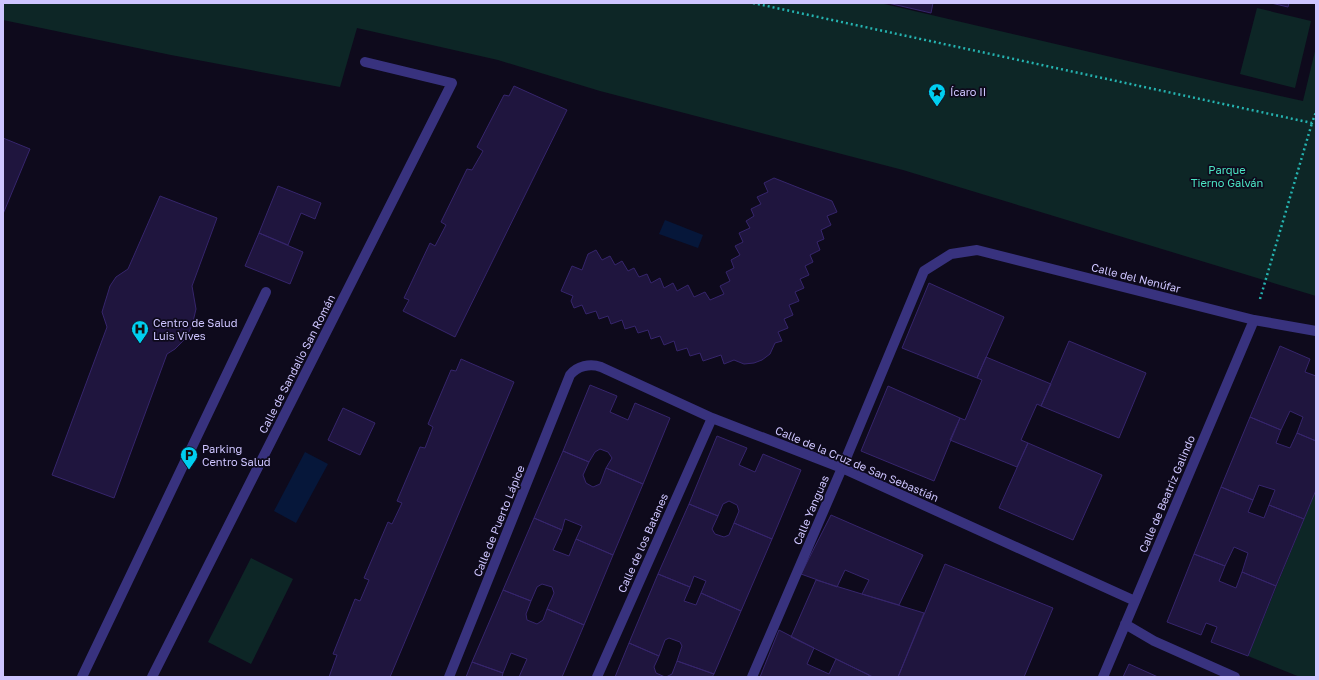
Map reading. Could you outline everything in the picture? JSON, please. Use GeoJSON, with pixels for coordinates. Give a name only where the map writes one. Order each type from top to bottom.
{"type":"FeatureCollection","features":[{"type":"Feature","properties":{"kind":"street","name":"Calle de Sandalio San Román"},"geometry":{"type":"LineString","coordinates":[[152,677],[452,83],[365,62]]}},
{"type":"Feature","properties":{"kind":"street","name":"Calle del Nenúfar"},"geometry":{"type":"LineString","coordinates":[[952,254],[977,250],[1254,320],[1316,331]]}},
{"type":"Feature","properties":{"kind":"street","name":"Calle Yanguas"},"geometry":{"type":"LineString","coordinates":[[752,677],[842,468],[924,271],[952,254]]}},
{"type":"Feature","properties":{"kind":"street"},"geometry":{"type":"LineString","coordinates":[[82,677],[266,292]]}},
{"type":"Feature","properties":{"kind":"street","name":"Calle de Beatriz Galindo"},"geometry":{"type":"LineString","coordinates":[[1103,677],[1254,320]]}},
{"type":"Feature","properties":{"kind":"street","name":"Calle de la Cruz de San Sebastián"},"geometry":{"type":"LineString","coordinates":[[570,375],[574,369],[595,365],[712,418],[842,468],[1135,601]]}},
{"type":"Feature","properties":{"kind":"street","name":"Calle de Puerto Lápice"},"geometry":{"type":"LineString","coordinates":[[449,677],[570,375]]}},
{"type":"Feature","properties":{"kind":"street","name":"Calle de los Batanes"},"geometry":{"type":"LineString","coordinates":[[597,677],[712,418]]}},
{"type":"Feature","properties":{"kind":"street"},"geometry":{"type":"LineString","coordinates":[[1125,624],[1154,641],[1235,677]]}},
{"type":"Feature","properties":{"kind":"path"},"geometry":{"type":"LineString","coordinates":[[753,3],[1312,123]]}},
{"type":"Feature","properties":{"kind":"path"},"geometry":{"type":"LineString","coordinates":[[1254,320],[1316,112]]}},
{"type":"Feature","properties":{"kind":"green space","name":"Parque Tierno Galván"},"geometry":{"type":"Polygon","coordinates":[[[3,3],[880,3],[1303,101],[1316,47],[1316,296],[903,170],[600,91],[498,60],[357,28],[340,87],[171,55],[3,20],[3,3]]]}},
{"type":"Feature","properties":{"kind":"green space"},"geometry":{"type":"Polygon","coordinates":[[[1257,8],[1311,21],[1295,88],[1240,74],[1257,8]]]}},
{"type":"Feature","properties":{"kind":"green space"},"geometry":{"type":"Polygon","coordinates":[[[1316,490],[1316,677],[1300,677],[1248,656],[1316,490]]]}},
{"type":"Feature","properties":{"kind":"green space"},"geometry":{"type":"Polygon","coordinates":[[[251,558],[293,579],[251,664],[208,642],[251,558]]]}},
{"type":"Feature","properties":{"kind":"water"},"geometry":{"type":"Polygon","coordinates":[[[665,220],[703,235],[698,248],[659,234],[665,220]]]}},
{"type":"Feature","properties":{"kind":"water"},"geometry":{"type":"Polygon","coordinates":[[[305,452],[328,464],[296,523],[274,511],[305,452]]]}},
{"type":"Feature","properties":{"kind":"building"},"geometry":{"type":"Polygon","coordinates":[[[888,3],[933,3],[931,13],[888,3]]]}},
{"type":"Feature","properties":{"kind":"building"},"geometry":{"type":"Polygon","coordinates":[[[1271,3],[1289,3],[1288,7],[1271,3]]]}},
{"type":"Feature","properties":{"kind":"building"},"geometry":{"type":"Polygon","coordinates":[[[514,86],[567,110],[455,337],[403,311],[409,300],[404,298],[430,243],[435,246],[446,225],[441,222],[467,169],[472,170],[483,151],[477,147],[504,95],[509,96],[514,86]]]}},
{"type":"Feature","properties":{"kind":"building"},"geometry":{"type":"Polygon","coordinates":[[[3,138],[30,149],[3,214],[3,138]]]}},
{"type":"Feature","properties":{"kind":"building"},"geometry":{"type":"Polygon","coordinates":[[[774,178],[832,201],[837,212],[827,216],[831,225],[821,230],[824,239],[817,242],[820,250],[810,255],[813,262],[805,266],[809,275],[800,279],[804,288],[795,292],[799,301],[789,305],[793,315],[784,319],[788,328],[778,332],[782,341],[775,343],[770,354],[762,360],[744,364],[734,360],[724,364],[721,355],[703,361],[700,353],[690,356],[687,348],[677,351],[674,341],[664,345],[660,336],[651,339],[648,330],[638,333],[635,326],[625,329],[622,320],[611,324],[608,316],[599,319],[596,311],[586,314],[582,305],[574,308],[571,301],[573,296],[561,291],[572,266],[582,270],[588,254],[596,250],[602,260],[610,256],[615,265],[622,261],[628,271],[634,268],[639,277],[647,274],[651,283],[660,278],[664,288],[673,283],[677,291],[688,285],[694,297],[705,292],[710,300],[724,294],[720,286],[730,281],[726,272],[734,268],[731,260],[740,255],[735,246],[743,242],[739,233],[750,228],[746,221],[754,216],[751,209],[761,204],[757,197],[768,192],[764,183],[774,178]]]}},
{"type":"Feature","properties":{"kind":"building"},"geometry":{"type":"Polygon","coordinates":[[[278,186],[321,203],[315,219],[301,213],[288,245],[259,233],[278,186]]]}},
{"type":"Feature","properties":{"kind":"building","name":"Centro de Salud Luis Vives"},"geometry":{"type":"Polygon","coordinates":[[[160,196],[217,218],[192,286],[196,309],[192,326],[185,339],[175,349],[167,354],[114,498],[52,475],[107,327],[102,312],[110,286],[116,277],[128,269],[160,196]]]}},
{"type":"Feature","properties":{"kind":"building"},"geometry":{"type":"Polygon","coordinates":[[[259,233],[303,252],[290,284],[245,266],[259,233]]]}},
{"type":"Feature","properties":{"kind":"building"},"geometry":{"type":"Polygon","coordinates":[[[929,283],[1004,317],[977,378],[902,348],[929,283]]]}},
{"type":"Feature","properties":{"kind":"building"},"geometry":{"type":"Polygon","coordinates":[[[1069,341],[1146,373],[1119,438],[1041,406],[1069,341]]]}},
{"type":"Feature","properties":{"kind":"building"},"geometry":{"type":"Polygon","coordinates":[[[1280,346],[1310,359],[1305,372],[1316,376],[1316,441],[1297,433],[1303,417],[1290,411],[1281,430],[1250,417],[1280,346]]]}},
{"type":"Feature","properties":{"kind":"building"},"geometry":{"type":"Polygon","coordinates":[[[986,357],[1051,384],[1041,406],[1037,404],[1021,440],[1028,443],[1017,467],[950,440],[960,418],[965,420],[982,380],[977,378],[986,357]]]}},
{"type":"Feature","properties":{"kind":"building"},"geometry":{"type":"Polygon","coordinates":[[[461,359],[514,382],[390,677],[329,677],[337,655],[333,654],[355,599],[360,601],[369,580],[364,578],[388,522],[392,524],[402,503],[397,501],[420,447],[425,448],[433,427],[428,424],[451,370],[456,371],[461,359]]]}},
{"type":"Feature","properties":{"kind":"building"},"geometry":{"type":"Polygon","coordinates":[[[590,385],[617,396],[610,412],[628,420],[635,403],[670,418],[643,484],[606,468],[612,458],[608,452],[600,449],[595,452],[589,462],[563,451],[590,385]]]}},
{"type":"Feature","properties":{"kind":"building"},"geometry":{"type":"Polygon","coordinates":[[[888,386],[960,418],[934,481],[861,451],[888,386]]]}},
{"type":"Feature","properties":{"kind":"building"},"geometry":{"type":"Polygon","coordinates":[[[343,408],[375,423],[360,455],[328,440],[343,408]]]}},
{"type":"Feature","properties":{"kind":"building"},"geometry":{"type":"Polygon","coordinates":[[[1250,417],[1281,430],[1276,443],[1290,448],[1297,433],[1316,441],[1316,490],[1304,519],[1269,505],[1275,490],[1259,485],[1253,500],[1221,487],[1250,417]]]}},
{"type":"Feature","properties":{"kind":"building"},"geometry":{"type":"Polygon","coordinates":[[[717,436],[747,448],[739,465],[755,472],[763,454],[801,470],[772,539],[734,523],[739,511],[737,505],[729,501],[723,504],[718,516],[689,504],[717,436]]]}},
{"type":"Feature","properties":{"kind":"building"},"geometry":{"type":"Polygon","coordinates":[[[1028,443],[1102,475],[1073,540],[999,508],[1028,443]]]}},
{"type":"Feature","properties":{"kind":"building"},"geometry":{"type":"Polygon","coordinates":[[[563,451],[589,462],[583,475],[586,483],[593,487],[600,484],[606,468],[643,484],[613,555],[576,539],[582,526],[565,519],[562,530],[534,518],[563,451]]]}},
{"type":"Feature","properties":{"kind":"building"},"geometry":{"type":"Polygon","coordinates":[[[1221,487],[1253,500],[1248,512],[1264,518],[1269,505],[1304,519],[1276,586],[1242,572],[1248,553],[1234,547],[1225,566],[1194,554],[1221,487]]]}},
{"type":"Feature","properties":{"kind":"building"},"geometry":{"type":"Polygon","coordinates":[[[689,504],[718,516],[712,529],[715,534],[724,537],[729,535],[734,523],[772,539],[741,611],[701,593],[706,581],[694,576],[690,587],[658,574],[689,504]]]}},
{"type":"Feature","properties":{"kind":"building"},"geometry":{"type":"Polygon","coordinates":[[[831,515],[923,555],[899,605],[862,594],[869,580],[845,570],[837,587],[801,574],[831,515]]]}},
{"type":"Feature","properties":{"kind":"building"},"geometry":{"type":"Polygon","coordinates":[[[534,518],[562,530],[553,550],[569,556],[576,539],[613,555],[584,625],[547,609],[554,593],[552,587],[542,584],[537,587],[531,601],[503,590],[534,518]]]}},
{"type":"Feature","properties":{"kind":"building"},"geometry":{"type":"Polygon","coordinates":[[[1194,554],[1225,566],[1219,581],[1236,588],[1242,572],[1276,586],[1248,656],[1211,642],[1217,627],[1206,623],[1201,635],[1167,622],[1194,554]]]}},
{"type":"Feature","properties":{"kind":"building"},"geometry":{"type":"Polygon","coordinates":[[[945,564],[1053,608],[1024,677],[898,677],[945,564]]]}},
{"type":"Feature","properties":{"kind":"building"},"geometry":{"type":"Polygon","coordinates":[[[658,574],[690,587],[684,601],[696,605],[701,593],[741,611],[714,674],[677,661],[682,646],[680,642],[669,638],[665,640],[659,656],[629,643],[658,574]]]}},
{"type":"Feature","properties":{"kind":"building"},"geometry":{"type":"Polygon","coordinates":[[[816,580],[924,613],[898,677],[873,677],[791,637],[816,580]]]}},
{"type":"Feature","properties":{"kind":"building"},"geometry":{"type":"Polygon","coordinates":[[[503,590],[531,601],[526,614],[527,620],[537,624],[543,620],[547,609],[584,625],[562,677],[519,677],[527,659],[511,653],[503,673],[472,662],[503,590]]]}},
{"type":"Feature","properties":{"kind":"building"},"geometry":{"type":"Polygon","coordinates":[[[779,630],[814,648],[807,664],[829,674],[836,659],[869,675],[869,677],[760,677],[779,630]]]}},
{"type":"Feature","properties":{"kind":"building"},"geometry":{"type":"Polygon","coordinates":[[[629,643],[659,656],[654,667],[656,673],[665,677],[615,677],[629,643]]]}},
{"type":"Feature","properties":{"kind":"building"},"geometry":{"type":"Polygon","coordinates":[[[677,661],[714,674],[712,677],[666,677],[672,674],[677,661]]]}},
{"type":"Feature","properties":{"kind":"building"},"geometry":{"type":"Polygon","coordinates":[[[472,662],[503,673],[502,677],[466,677],[472,662]]]}},
{"type":"Feature","properties":{"kind":"building"},"geometry":{"type":"Polygon","coordinates":[[[1129,664],[1158,677],[1123,677],[1129,664]]]}},
{"type":"Feature","properties":{"kind":"place","name":"Ícaro II"},"geometry":{"type":"Point","coordinates":[937,107]}},
{"type":"Feature","properties":{"kind":"place","name":"Centro de Salud Luis Vives"},"geometry":{"type":"Point","coordinates":[140,344]}},
{"type":"Feature","properties":{"kind":"place","name":"Parking Centro Salud"},"geometry":{"type":"Point","coordinates":[189,470]}}]}
